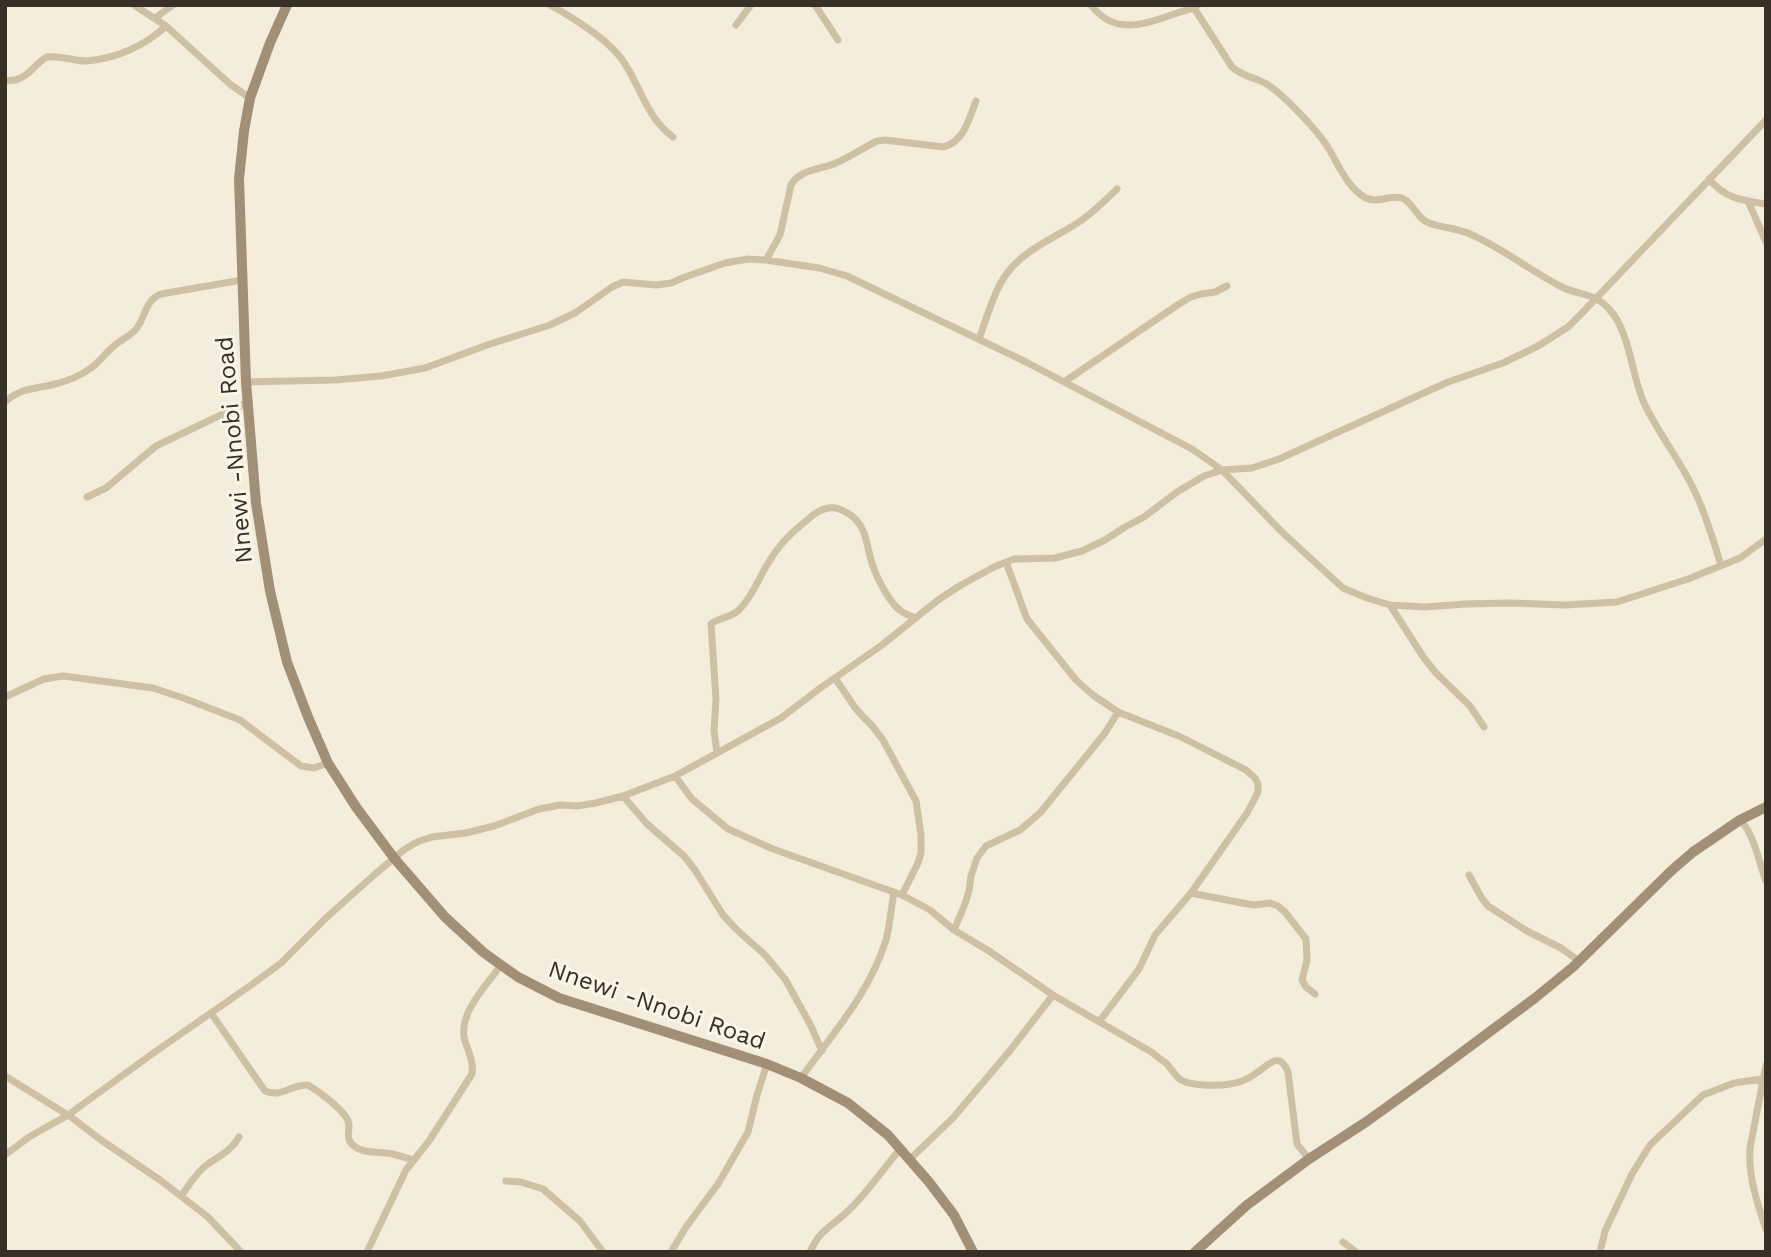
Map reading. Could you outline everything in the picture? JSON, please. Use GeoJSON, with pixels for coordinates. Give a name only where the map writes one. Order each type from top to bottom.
{"type":"FeatureCollection","features":[{"type":"Feature","properties":{"kind":"main road","name":"Nnewi -Nnobi Road"},"geometry":{"type":"LineString","coordinates":[[287,5],[250,98],[244,131],[239,179],[246,382],[256,503],[270,590],[287,662],[328,763],[356,807],[394,858],[445,917],[483,952],[518,977],[559,998],[767,1064],[848,1102],[901,1148],[954,1215],[973,1252]]}},
{"type":"Feature","properties":{"kind":"main road"},"geometry":{"type":"LineString","coordinates":[[1195,1252],[1247,1205],[1535,998],[1579,961],[1693,852],[1740,820],[1766,807]]}},
{"type":"Feature","properties":{"kind":"street"},"geometry":{"type":"LineString","coordinates":[[134,5],[166,26],[231,85],[250,98]]}},
{"type":"Feature","properties":{"kind":"street"},"geometry":{"type":"LineString","coordinates":[[155,18],[173,5]]}},
{"type":"Feature","properties":{"kind":"street"},"geometry":{"type":"LineString","coordinates":[[550,5],[616,52],[634,79],[654,119],[673,137]]}},
{"type":"Feature","properties":{"kind":"street"},"geometry":{"type":"LineString","coordinates":[[736,24],[751,5]]}},
{"type":"Feature","properties":{"kind":"street"},"geometry":{"type":"LineString","coordinates":[[815,5],[838,40]]}},
{"type":"Feature","properties":{"kind":"street"},"geometry":{"type":"LineString","coordinates":[[1091,5],[1102,17],[1122,26],[1142,24],[1196,7],[1232,66],[1241,74],[1263,81],[1288,102],[1325,143],[1359,194],[1375,201],[1400,197],[1426,223],[1467,232],[1558,285],[1597,298],[1617,319],[1635,383],[1694,490],[1705,514],[1721,565]]}},
{"type":"Feature","properties":{"kind":"street"},"geometry":{"type":"LineString","coordinates":[[5,81],[25,76],[47,57],[84,61],[122,53],[156,36],[166,26]]}},
{"type":"Feature","properties":{"kind":"street"},"geometry":{"type":"LineString","coordinates":[[766,260],[780,235],[791,185],[795,179],[803,173],[833,164],[877,141],[943,147],[951,145],[965,129],[976,101]]}},
{"type":"Feature","properties":{"kind":"street"},"geometry":{"type":"LineString","coordinates":[[5,1154],[68,1115],[281,963],[344,902],[411,845],[432,837],[494,826],[539,809],[560,805],[577,806],[623,796],[675,776],[781,719],[865,658],[938,600],[1006,562],[1023,558],[1055,558],[1082,551],[1144,517],[1193,482],[1222,470],[1252,468],[1279,459],[1448,382],[1503,363],[1538,346],[1568,327],[1766,120]]}},
{"type":"Feature","properties":{"kind":"street"},"geometry":{"type":"LineString","coordinates":[[1709,179],[1732,198],[1766,204]]}},
{"type":"Feature","properties":{"kind":"street"},"geometry":{"type":"LineString","coordinates":[[979,339],[997,292],[1011,268],[1025,255],[1093,213],[1116,189]]}},
{"type":"Feature","properties":{"kind":"street"},"geometry":{"type":"LineString","coordinates":[[1748,201],[1766,242]]}},
{"type":"Feature","properties":{"kind":"street"},"geometry":{"type":"LineString","coordinates":[[246,382],[335,380],[381,376],[425,368],[550,325],[575,313],[623,282],[671,284],[725,263],[748,259],[766,260],[820,268],[846,276],[979,339],[1192,449],[1222,470],[1283,533],[1343,589],[1390,605],[1425,607],[1617,602],[1688,579],[1740,558],[1766,538]]}},
{"type":"Feature","properties":{"kind":"street"},"geometry":{"type":"LineString","coordinates":[[5,402],[18,392],[67,380],[90,369],[137,328],[153,297],[242,280]]}},
{"type":"Feature","properties":{"kind":"street"},"geometry":{"type":"LineString","coordinates":[[1064,382],[1179,304],[1191,297],[1215,292],[1227,286]]}},
{"type":"Feature","properties":{"kind":"street"},"geometry":{"type":"LineString","coordinates":[[87,497],[106,488],[156,446],[248,402]]}},
{"type":"Feature","properties":{"kind":"street"},"geometry":{"type":"LineString","coordinates":[[717,753],[711,624],[737,613],[754,591],[767,564],[782,542],[812,515],[833,508],[855,517],[864,533],[873,565],[895,606],[915,618]]}},
{"type":"Feature","properties":{"kind":"street"},"geometry":{"type":"LineString","coordinates":[[1006,562],[1027,619],[1084,688],[1118,712],[1181,737],[1246,770],[1258,784],[1258,792],[1247,813],[1191,893],[1156,935],[1139,970],[1099,1023]]}},
{"type":"Feature","properties":{"kind":"street"},"geometry":{"type":"LineString","coordinates":[[1390,605],[1424,658],[1470,706],[1484,727]]}},
{"type":"Feature","properties":{"kind":"street"},"geometry":{"type":"LineString","coordinates":[[5,697],[44,678],[63,676],[153,688],[240,720],[301,766],[314,768],[328,763]]}},
{"type":"Feature","properties":{"kind":"street"},"geometry":{"type":"LineString","coordinates":[[801,1078],[864,991],[885,943],[898,893],[918,863],[921,853],[916,801],[883,740],[856,709],[835,678]]}},
{"type":"Feature","properties":{"kind":"street"},"geometry":{"type":"LineString","coordinates":[[954,930],[965,904],[977,858],[986,846],[1020,830],[1040,813],[1099,741],[1118,712]]}},
{"type":"Feature","properties":{"kind":"street"},"geometry":{"type":"LineString","coordinates":[[675,776],[692,799],[729,829],[773,849],[898,893],[930,910],[954,930],[1053,996],[1153,1053],[1182,1081],[1195,1084],[1228,1084],[1242,1081],[1272,1061],[1280,1060],[1285,1063],[1297,1144],[1308,1160]]}},
{"type":"Feature","properties":{"kind":"street"},"geometry":{"type":"LineString","coordinates":[[623,796],[647,824],[684,856],[723,915],[786,979],[822,1051]]}},
{"type":"Feature","properties":{"kind":"street"},"geometry":{"type":"LineString","coordinates":[[1740,820],[1750,833],[1766,881]]}},
{"type":"Feature","properties":{"kind":"street"},"geometry":{"type":"LineString","coordinates":[[1469,874],[1488,906],[1579,961]]}},
{"type":"Feature","properties":{"kind":"street"},"geometry":{"type":"LineString","coordinates":[[1191,893],[1254,905],[1270,903],[1278,906],[1306,939],[1307,960],[1302,980],[1315,995]]}},
{"type":"Feature","properties":{"kind":"street"},"geometry":{"type":"LineString","coordinates":[[367,1252],[399,1182],[472,1074],[473,1062],[464,1037],[464,1023],[470,1009],[501,965]]}},
{"type":"Feature","properties":{"kind":"street"},"geometry":{"type":"LineString","coordinates":[[910,1159],[952,1119],[1053,996]]}},
{"type":"Feature","properties":{"kind":"street"},"geometry":{"type":"LineString","coordinates":[[211,1013],[265,1091],[281,1093],[297,1086],[308,1085],[346,1116],[349,1125],[347,1137],[359,1149],[413,1160]]}},
{"type":"Feature","properties":{"kind":"street"},"geometry":{"type":"LineString","coordinates":[[671,1252],[718,1184],[748,1132],[767,1064]]}},
{"type":"Feature","properties":{"kind":"street"},"geometry":{"type":"LineString","coordinates":[[1766,1065],[1749,1161],[1752,1186],[1766,1229]]}},
{"type":"Feature","properties":{"kind":"street"},"geometry":{"type":"LineString","coordinates":[[5,1076],[68,1115],[160,1180],[208,1217],[241,1252]]}},
{"type":"Feature","properties":{"kind":"street"},"geometry":{"type":"LineString","coordinates":[[1600,1252],[1605,1231],[1650,1145],[1703,1095],[1734,1083],[1762,1079]]}},
{"type":"Feature","properties":{"kind":"street"},"geometry":{"type":"LineString","coordinates":[[181,1196],[199,1172],[233,1147],[239,1137]]}},
{"type":"Feature","properties":{"kind":"street"},"geometry":{"type":"LineString","coordinates":[[810,1252],[815,1240],[853,1206],[901,1148]]}},
{"type":"Feature","properties":{"kind":"street"},"geometry":{"type":"LineString","coordinates":[[506,1181],[522,1182],[543,1189],[580,1221],[603,1252]]}},
{"type":"Feature","properties":{"kind":"street"},"geometry":{"type":"LineString","coordinates":[[1343,1241],[1356,1252]]}}]}
